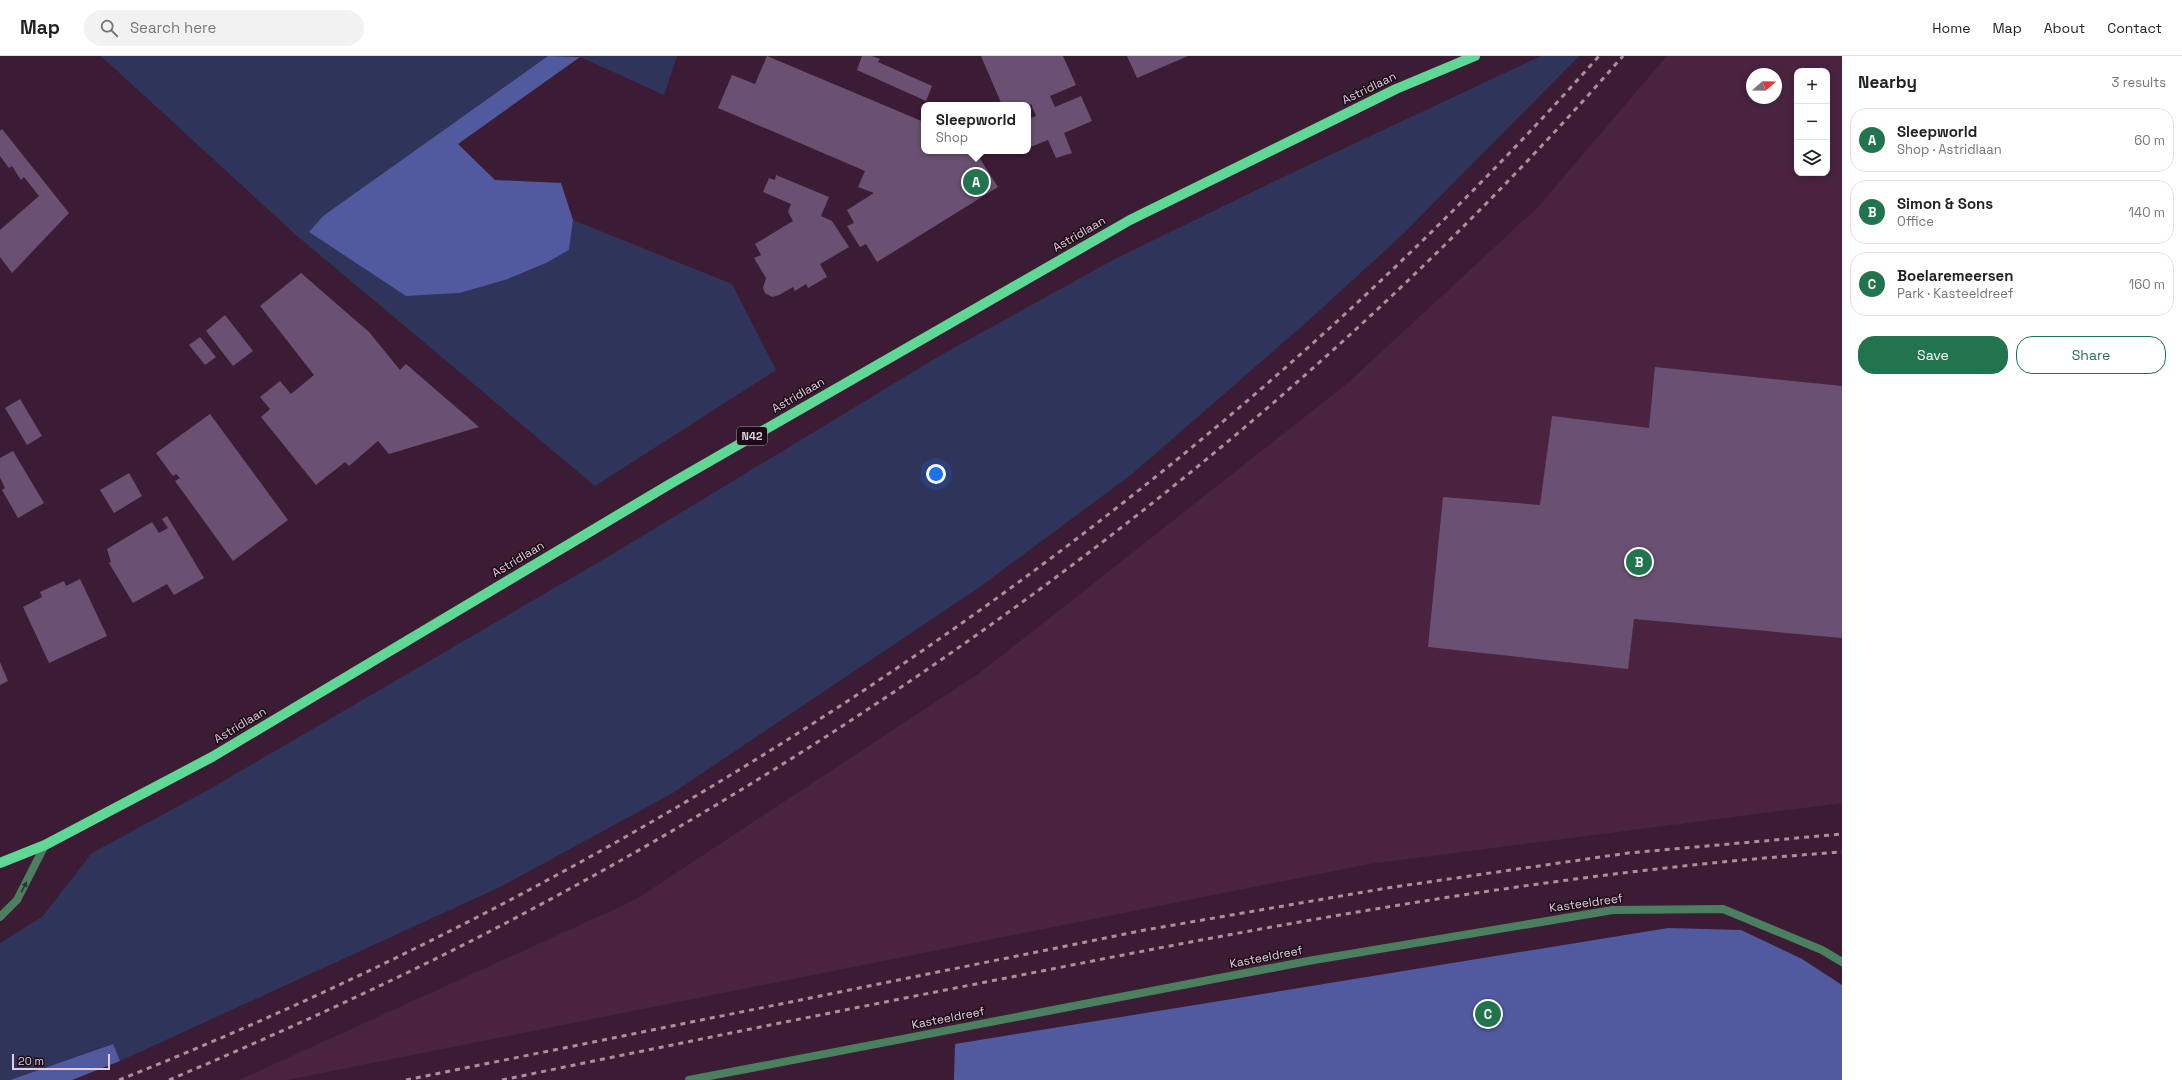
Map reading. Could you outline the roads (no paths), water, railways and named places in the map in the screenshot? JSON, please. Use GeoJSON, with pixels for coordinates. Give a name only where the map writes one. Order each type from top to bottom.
{"type":"FeatureCollection","features":[{"type":"Feature","properties":{"kind":"main road","name":"Astridlaan"},"geometry":{"type":"LineString","coordinates":[[0,863],[45,845],[156,788],[212,757],[670,484],[1130,220],[1396,89],[1475,56]]}},
{"type":"Feature","properties":{"kind":"street"},"geometry":{"type":"LineString","coordinates":[[0,917],[17,900],[45,845]]}},
{"type":"Feature","properties":{"kind":"street","name":"Kasteeldreef"},"geometry":{"type":"LineString","coordinates":[[689,1080],[1308,961],[1613,910],[1723,909],[1822,950],[1842,962]]}},
{"type":"Feature","properties":{"kind":"railway"},"geometry":{"type":"LineString","coordinates":[[119,1080],[326,991],[529,890],[727,777],[918,654],[1102,519],[1278,374],[1444,220],[1599,56]]}},
{"type":"Feature","properties":{"kind":"railway"},"geometry":{"type":"LineString","coordinates":[[169,1080],[355,998],[446,954],[536,907],[686,823],[834,732],[978,634],[1118,530],[1253,420],[1383,305],[1506,183],[1623,56]]}},
{"type":"Feature","properties":{"kind":"railway"},"geometry":{"type":"LineString","coordinates":[[406,1080],[1145,930],[1387,888],[1628,853],[1842,834]]}},
{"type":"Feature","properties":{"kind":"railway"},"geometry":{"type":"LineString","coordinates":[[502,1080],[1150,950],[1347,914],[1544,883],[1742,860],[1842,852]]}},
{"type":"Feature","properties":{"kind":"place","name":"Sleepworld"},"geometry":{"type":"Point","coordinates":[976,182]}},
{"type":"Feature","properties":{"kind":"place","name":"Simon & Sons"},"geometry":{"type":"Point","coordinates":[1639,562]}},
{"type":"Feature","properties":{"kind":"place","name":"Boelaremeersen"},"geometry":{"type":"Point","coordinates":[1488,1014]}}]}
